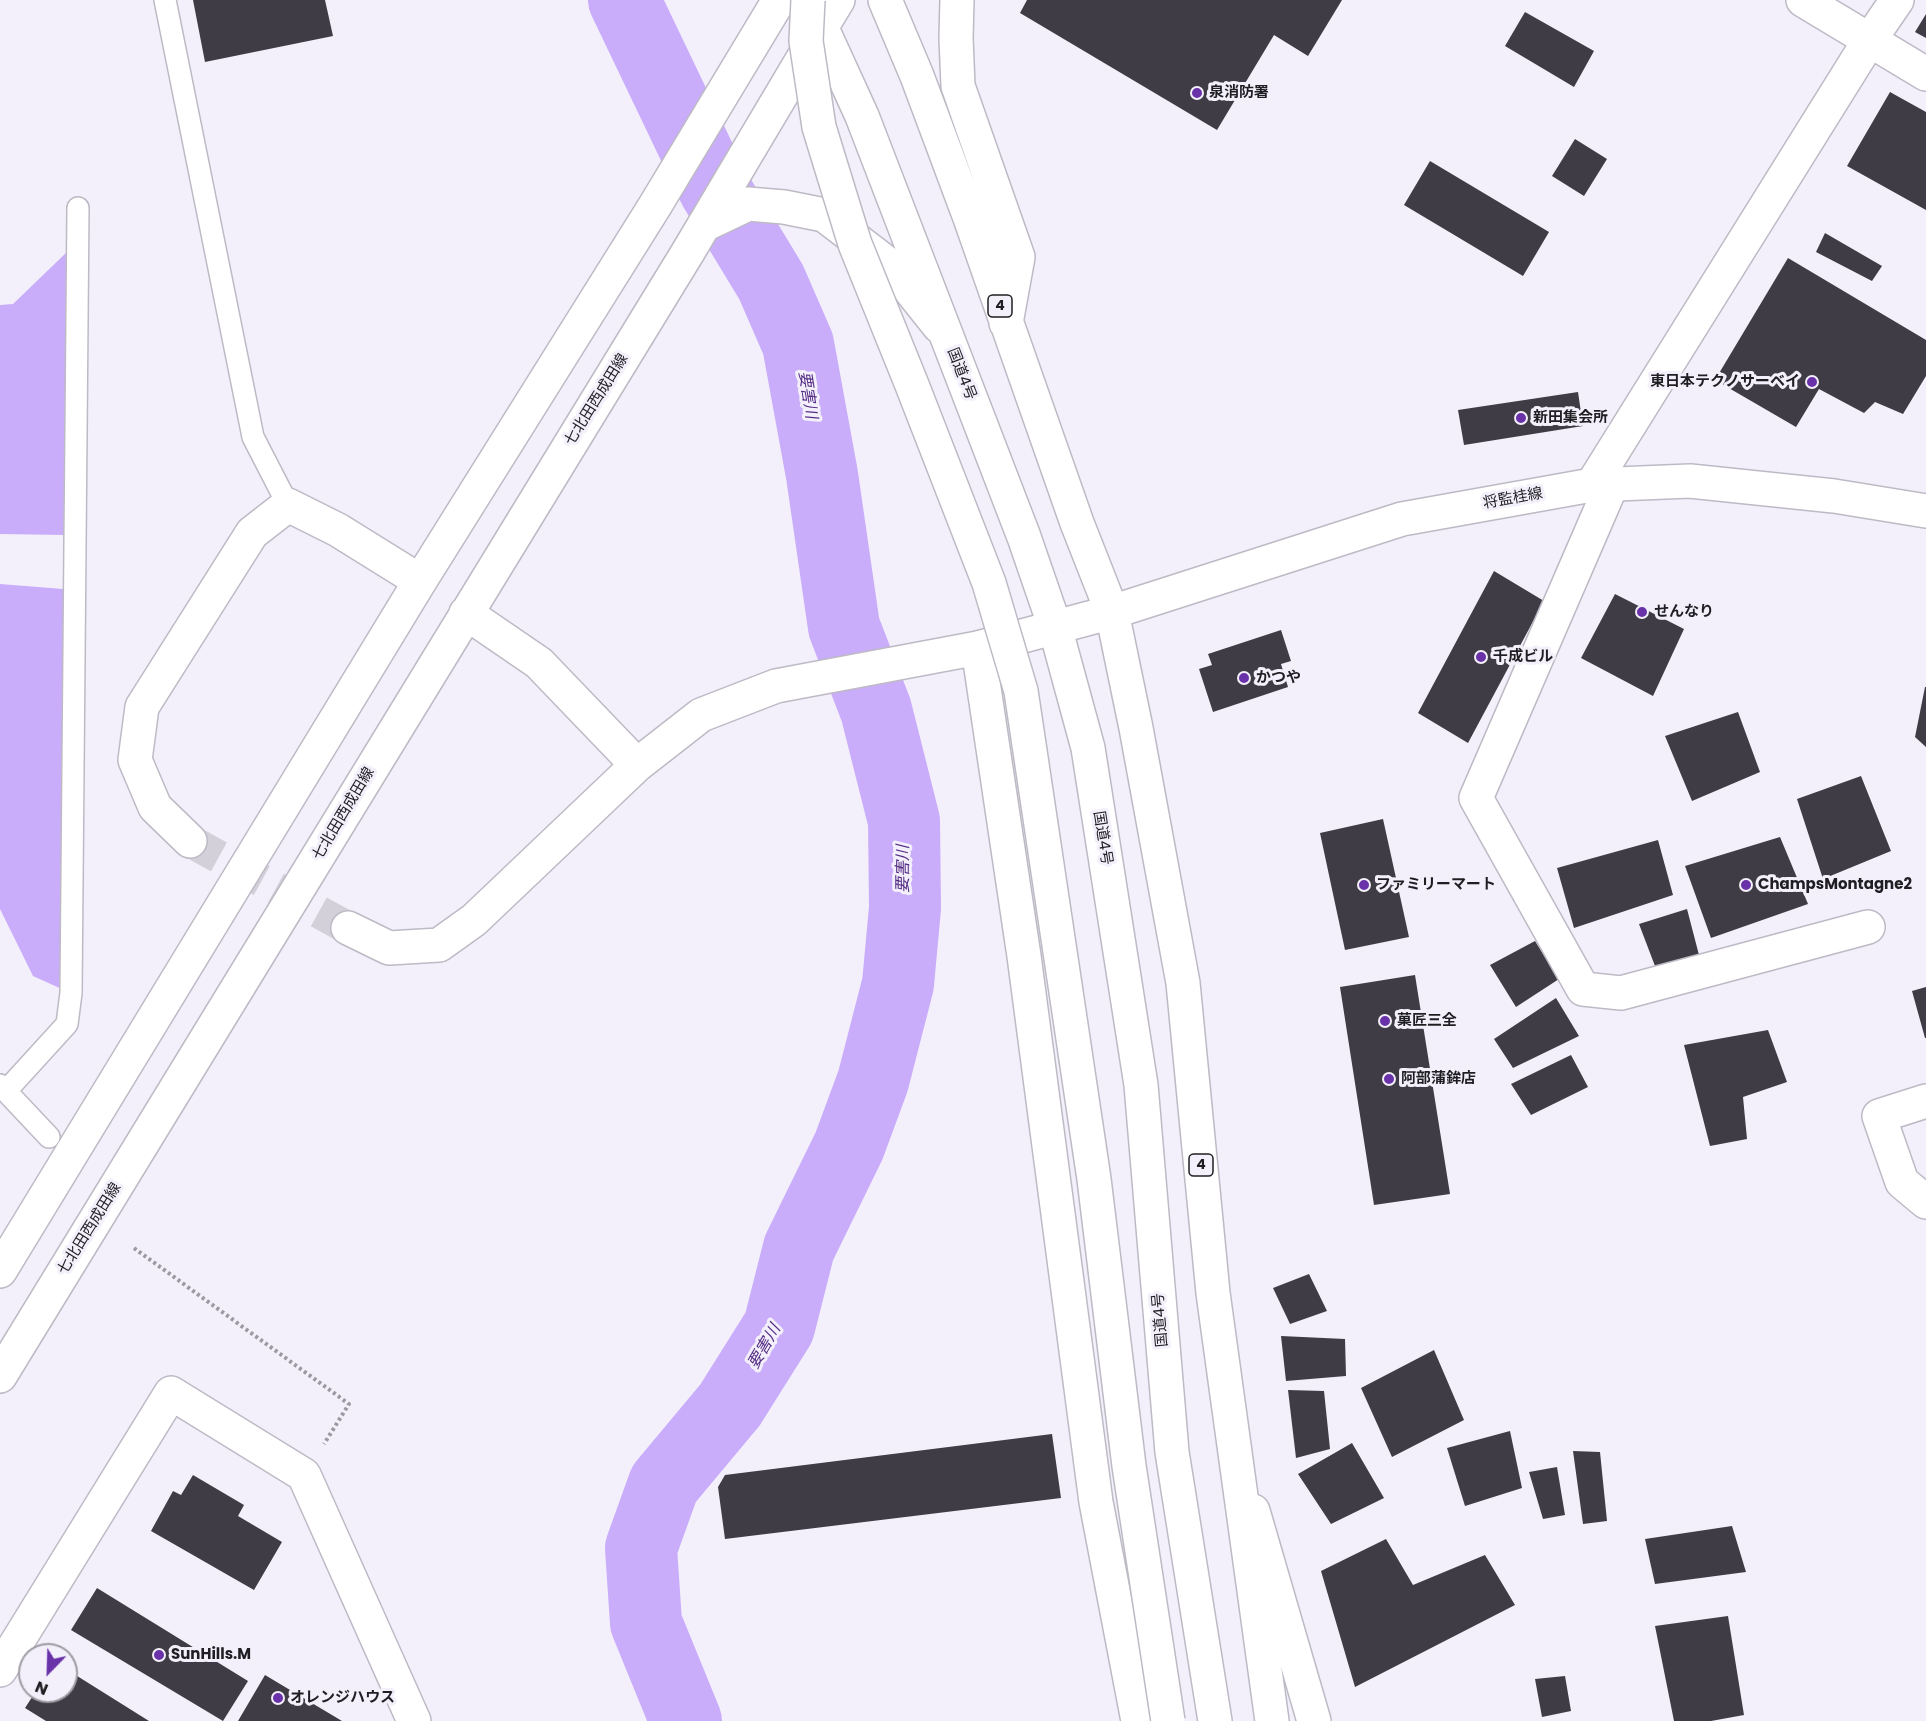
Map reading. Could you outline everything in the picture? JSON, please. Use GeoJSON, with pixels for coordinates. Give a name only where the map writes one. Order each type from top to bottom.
{"type":"FeatureCollection","features":[{"type":"Feature","properties":{"kind":"main road"},"geometry":{"type":"LineString","coordinates":[[0,1271],[420,581],[656,204],[779,0]]}},
{"type":"Feature","properties":{"kind":"main road","name":"七北田西成田線"},"geometry":{"type":"LineString","coordinates":[[0,1376],[696,239],[759,133],[813,9],[837,0]]}},
{"type":"Feature","properties":{"kind":"main road","name":"4"},"geometry":{"type":"LineString","coordinates":[[885,0],[917,76],[962,196],[1077,524],[1112,612],[1183,983],[1213,1293],[1272,1721]]}},
{"type":"Feature","properties":{"kind":"main road"},"geometry":{"type":"LineString","coordinates":[[957,0],[958,86],[1018,257],[1006,324]]}},
{"type":"Feature","properties":{"kind":"main road"},"geometry":{"type":"LineString","coordinates":[[1803,0],[1926,74]]}},
{"type":"Feature","properties":{"kind":"main road"},"geometry":{"type":"LineString","coordinates":[[1868,927],[1621,993],[1582,989],[1476,798],[1602,484],[1869,41],[1897,0]]}},
{"type":"Feature","properties":{"kind":"main road"},"geometry":{"type":"LineString","coordinates":[[813,9],[806,41],[819,127],[855,244],[917,396],[988,583],[1021,691],[1094,1179],[1129,1466],[1168,1721]]}},
{"type":"Feature","properties":{"kind":"main road","name":"国道4号"},"geometry":{"type":"LineString","coordinates":[[813,9],[862,116],[1024,537],[1055,627],[1088,748],[1142,1085],[1172,1452],[1215,1721]]}},
{"type":"Feature","properties":{"kind":"main road"},"geometry":{"type":"LineString","coordinates":[[696,239],[748,204],[784,207],[824,215],[892,267],[946,334]]}},
{"type":"Feature","properties":{"kind":"main road","name":"将監桂線"},"geometry":{"type":"LineString","coordinates":[[348,928],[389,948],[440,945],[474,920],[637,765],[701,715],[776,686],[978,648],[1112,612],[1402,519],[1602,484],[1690,480],[1834,496],[1926,511]]}},
{"type":"Feature","properties":{"kind":"main road"},"geometry":{"type":"LineString","coordinates":[[190,841],[155,807],[135,760],[142,707],[252,533],[288,505],[338,530],[420,581]]}},
{"type":"Feature","properties":{"kind":"main road"},"geometry":{"type":"LineString","coordinates":[[466,613],[539,663],[637,765]]}},
{"type":"Feature","properties":{"kind":"main road"},"geometry":{"type":"LineString","coordinates":[[978,648],[1026,968],[1096,1502],[1138,1721]]}},
{"type":"Feature","properties":{"kind":"main road"},"geometry":{"type":"LineString","coordinates":[[1926,1101],[1879,1116],[1902,1182],[1926,1202]]}},
{"type":"Feature","properties":{"kind":"main road"},"geometry":{"type":"LineString","coordinates":[[0,1670],[171,1393],[304,1475],[414,1721]]}},
{"type":"Feature","properties":{"kind":"main road"},"geometry":{"type":"LineString","coordinates":[[1232,1440],[1314,1721]]}},
{"type":"Feature","properties":{"kind":"lane"},"geometry":{"type":"LineString","coordinates":[[165,0],[253,437],[288,505]]}},
{"type":"Feature","properties":{"kind":"lane"},"geometry":{"type":"LineString","coordinates":[[49,1137],[3,1088],[67,1024],[71,993],[78,208]]}},
{"type":"Feature","properties":{"kind":"path"},"geometry":{"type":"LineString","coordinates":[[134,1248],[349,1404],[304,1475]]}},
{"type":"Feature","properties":{"kind":"shaded area"},"geometry":{"type":"Polygon","coordinates":[[[69,250],[65,535],[0,534],[0,305],[13,304],[69,250]]]}},
{"type":"Feature","properties":{"kind":"shaded area"},"geometry":{"type":"Polygon","coordinates":[[[0,584],[63,589],[64,990],[33,976],[0,909],[0,584]]]}},
{"type":"Feature","properties":{"kind":"building"},"geometry":{"type":"Polygon","coordinates":[[[193,0],[325,0],[333,36],[205,62],[193,0]]]}},
{"type":"Feature","properties":{"kind":"building","name":"泉消防署"},"geometry":{"type":"Polygon","coordinates":[[[1027,0],[1342,0],[1308,56],[1274,35],[1217,130],[1020,13],[1027,0]]]}},
{"type":"Feature","properties":{"kind":"building"},"geometry":{"type":"Polygon","coordinates":[[[1525,12],[1594,51],[1574,87],[1505,46],[1525,12]]]}},
{"type":"Feature","properties":{"kind":"building"},"geometry":{"type":"Polygon","coordinates":[[[1926,14],[1926,38],[1915,32],[1926,14]]]}},
{"type":"Feature","properties":{"kind":"building"},"geometry":{"type":"Polygon","coordinates":[[[1890,92],[1926,112],[1926,210],[1847,166],[1890,92]]]}},
{"type":"Feature","properties":{"kind":"building"},"geometry":{"type":"Polygon","coordinates":[[[1575,139],[1607,159],[1584,196],[1552,176],[1575,139]]]}},
{"type":"Feature","properties":{"kind":"building"},"geometry":{"type":"Polygon","coordinates":[[[1430,161],[1549,232],[1523,276],[1404,205],[1430,161]]]}},
{"type":"Feature","properties":{"kind":"building"},"geometry":{"type":"Polygon","coordinates":[[[1825,233],[1882,266],[1872,281],[1816,252],[1825,233]]]}},
{"type":"Feature","properties":{"kind":"building"},"geometry":{"type":"Polygon","coordinates":[[[1788,258],[1926,340],[1926,376],[1903,414],[1875,402],[1864,413],[1819,389],[1796,427],[1715,380],[1788,258]]]}},
{"type":"Feature","properties":{"kind":"building","name":"新田集会所"},"geometry":{"type":"Polygon","coordinates":[[[1578,392],[1583,426],[1464,445],[1458,410],[1578,392]]]}},
{"type":"Feature","properties":{"kind":"building","name":"千成ビル"},"geometry":{"type":"Polygon","coordinates":[[[1494,571],[1544,601],[1468,743],[1418,713],[1494,571]]]}},
{"type":"Feature","properties":{"kind":"building"},"geometry":{"type":"Polygon","coordinates":[[[1615,594],[1684,629],[1653,696],[1581,658],[1615,594]]]}},
{"type":"Feature","properties":{"kind":"building","name":"かつや"},"geometry":{"type":"Polygon","coordinates":[[[1281,630],[1291,661],[1281,664],[1288,687],[1213,712],[1199,669],[1212,665],[1208,654],[1281,630]]]}},
{"type":"Feature","properties":{"kind":"building"},"geometry":{"type":"Polygon","coordinates":[[[1926,687],[1926,747],[1915,737],[1926,687]]]}},
{"type":"Feature","properties":{"kind":"building"},"geometry":{"type":"Polygon","coordinates":[[[1738,712],[1760,772],[1692,801],[1665,736],[1738,712]]]}},
{"type":"Feature","properties":{"kind":"building"},"geometry":{"type":"Polygon","coordinates":[[[1861,776],[1891,851],[1823,879],[1797,799],[1861,776]]]}},
{"type":"Feature","properties":{"kind":"building","name":"ファミリーマート"},"geometry":{"type":"Polygon","coordinates":[[[1383,819],[1409,937],[1345,950],[1320,833],[1383,819]]]}},
{"type":"Feature","properties":{"kind":"building","name":"ChampsMontagne2"},"geometry":{"type":"Polygon","coordinates":[[[1780,837],[1808,904],[1711,938],[1685,866],[1780,837]]]}},
{"type":"Feature","properties":{"kind":"building"},"geometry":{"type":"Polygon","coordinates":[[[1658,840],[1673,895],[1574,928],[1557,868],[1658,840]]]}},
{"type":"Feature","properties":{"kind":"building"},"geometry":{"type":"Polygon","coordinates":[[[1687,909],[1699,955],[1655,966],[1639,924],[1687,909]]]}},
{"type":"Feature","properties":{"kind":"building"},"geometry":{"type":"Polygon","coordinates":[[[1535,941],[1559,979],[1516,1007],[1490,965],[1535,941]]]}},
{"type":"Feature","properties":{"kind":"building"},"geometry":{"type":"Polygon","coordinates":[[[1415,975],[1450,1194],[1374,1205],[1340,987],[1415,975]]]}},
{"type":"Feature","properties":{"kind":"building"},"geometry":{"type":"Polygon","coordinates":[[[1926,987],[1926,1038],[1925,1038],[1912,991],[1926,987]]]}},
{"type":"Feature","properties":{"kind":"building"},"geometry":{"type":"Polygon","coordinates":[[[1556,998],[1579,1036],[1513,1068],[1494,1039],[1556,998]]]}},
{"type":"Feature","properties":{"kind":"building"},"geometry":{"type":"Polygon","coordinates":[[[1768,1030],[1787,1082],[1743,1097],[1747,1139],[1710,1146],[1684,1045],[1768,1030]]]}},
{"type":"Feature","properties":{"kind":"building"},"geometry":{"type":"Polygon","coordinates":[[[1571,1055],[1588,1087],[1531,1115],[1511,1084],[1571,1055]]]}},
{"type":"Feature","properties":{"kind":"building"},"geometry":{"type":"Polygon","coordinates":[[[1309,1274],[1327,1311],[1290,1324],[1273,1288],[1309,1274]]]}},
{"type":"Feature","properties":{"kind":"building"},"geometry":{"type":"Polygon","coordinates":[[[1281,1336],[1345,1339],[1346,1376],[1286,1381],[1281,1336]]]}},
{"type":"Feature","properties":{"kind":"building"},"geometry":{"type":"Polygon","coordinates":[[[1434,1350],[1464,1420],[1392,1457],[1361,1388],[1434,1350]]]}},
{"type":"Feature","properties":{"kind":"building"},"geometry":{"type":"Polygon","coordinates":[[[1288,1390],[1324,1391],[1330,1449],[1296,1458],[1288,1390]]]}},
{"type":"Feature","properties":{"kind":"building"},"geometry":{"type":"Polygon","coordinates":[[[1510,1431],[1522,1488],[1465,1506],[1447,1448],[1510,1431]]]}},
{"type":"Feature","properties":{"kind":"building"},"geometry":{"type":"Polygon","coordinates":[[[1052,1434],[1061,1498],[725,1539],[718,1487],[725,1475],[1052,1434]]]}},
{"type":"Feature","properties":{"kind":"building"},"geometry":{"type":"Polygon","coordinates":[[[1352,1443],[1384,1498],[1331,1524],[1298,1474],[1352,1443]]]}},
{"type":"Feature","properties":{"kind":"building"},"geometry":{"type":"Polygon","coordinates":[[[1573,1451],[1600,1452],[1607,1521],[1583,1524],[1573,1451]]]}},
{"type":"Feature","properties":{"kind":"building"},"geometry":{"type":"Polygon","coordinates":[[[1557,1467],[1565,1515],[1543,1519],[1529,1472],[1557,1467]]]}},
{"type":"Feature","properties":{"kind":"building"},"geometry":{"type":"Polygon","coordinates":[[[193,1475],[244,1505],[238,1516],[282,1542],[254,1590],[151,1531],[173,1491],[181,1495],[193,1475]]]}},
{"type":"Feature","properties":{"kind":"building"},"geometry":{"type":"Polygon","coordinates":[[[1732,1526],[1746,1572],[1655,1584],[1645,1539],[1732,1526]]]}},
{"type":"Feature","properties":{"kind":"building"},"geometry":{"type":"Polygon","coordinates":[[[1386,1539],[1413,1585],[1485,1555],[1515,1605],[1355,1687],[1321,1571],[1386,1539]]]}},
{"type":"Feature","properties":{"kind":"building","name":"SunHills.M"},"geometry":{"type":"Polygon","coordinates":[[[97,1588],[248,1681],[223,1721],[71,1630],[97,1588]]]}},
{"type":"Feature","properties":{"kind":"building"},"geometry":{"type":"Polygon","coordinates":[[[1728,1616],[1744,1715],[1711,1721],[1674,1721],[1655,1626],[1728,1616]]]}},
{"type":"Feature","properties":{"kind":"building","name":"オレンジハウス"},"geometry":{"type":"Polygon","coordinates":[[[265,1675],[342,1721],[238,1721],[265,1675]]]}},
{"type":"Feature","properties":{"kind":"building"},"geometry":{"type":"Polygon","coordinates":[[[1565,1676],[1571,1711],[1542,1717],[1535,1679],[1565,1676]]]}},
{"type":"Feature","properties":{"kind":"building"},"geometry":{"type":"Polygon","coordinates":[[[78,1677],[149,1721],[46,1721],[25,1708],[28,1703],[78,1703],[78,1677]]]}},
{"type":"Feature","properties":{"kind":"waterway","name":"要害川"},"geometry":{"type":"LineString","coordinates":[[624,0],[714,188],[771,282],[798,344],[822,475],[844,627],[876,710],[904,821],[905,908],[898,984],[873,1081],[849,1146],[799,1248],[779,1327],[730,1405],[664,1484],[641,1548],[646,1623],[686,1721]]}},
{"type":"Feature","properties":{"kind":"tunnel"},"geometry":{"type":"LineString","coordinates":[[190,841],[348,928]]}},
{"type":"Feature","properties":{"kind":"place","name":"泉消防署"},"geometry":{"type":"Point","coordinates":[1197,93]}},
{"type":"Feature","properties":{"kind":"place","name":"東日本テクノサーベイ"},"geometry":{"type":"Point","coordinates":[1812,382]}},
{"type":"Feature","properties":{"kind":"place","name":"新田集会所"},"geometry":{"type":"Point","coordinates":[1521,418]}},
{"type":"Feature","properties":{"kind":"place","name":"せんなり"},"geometry":{"type":"Point","coordinates":[1642,612]}},
{"type":"Feature","properties":{"kind":"place","name":"千成ビル"},"geometry":{"type":"Point","coordinates":[1481,657]}},
{"type":"Feature","properties":{"kind":"place","name":"かつや"},"geometry":{"type":"Point","coordinates":[1244,678]}},
{"type":"Feature","properties":{"kind":"place","name":"ファミリーマート"},"geometry":{"type":"Point","coordinates":[1364,885]}},
{"type":"Feature","properties":{"kind":"place","name":"ChampsMontagne2"},"geometry":{"type":"Point","coordinates":[1746,885]}},
{"type":"Feature","properties":{"kind":"place","name":"菓匠三全"},"geometry":{"type":"Point","coordinates":[1385,1021]}},
{"type":"Feature","properties":{"kind":"place","name":"阿部蒲鉾店"},"geometry":{"type":"Point","coordinates":[1389,1079]}},
{"type":"Feature","properties":{"kind":"place","name":"SunHills.M"},"geometry":{"type":"Point","coordinates":[159,1655]}},
{"type":"Feature","properties":{"kind":"place","name":"オレンジハウス"},"geometry":{"type":"Point","coordinates":[278,1698]}}]}
